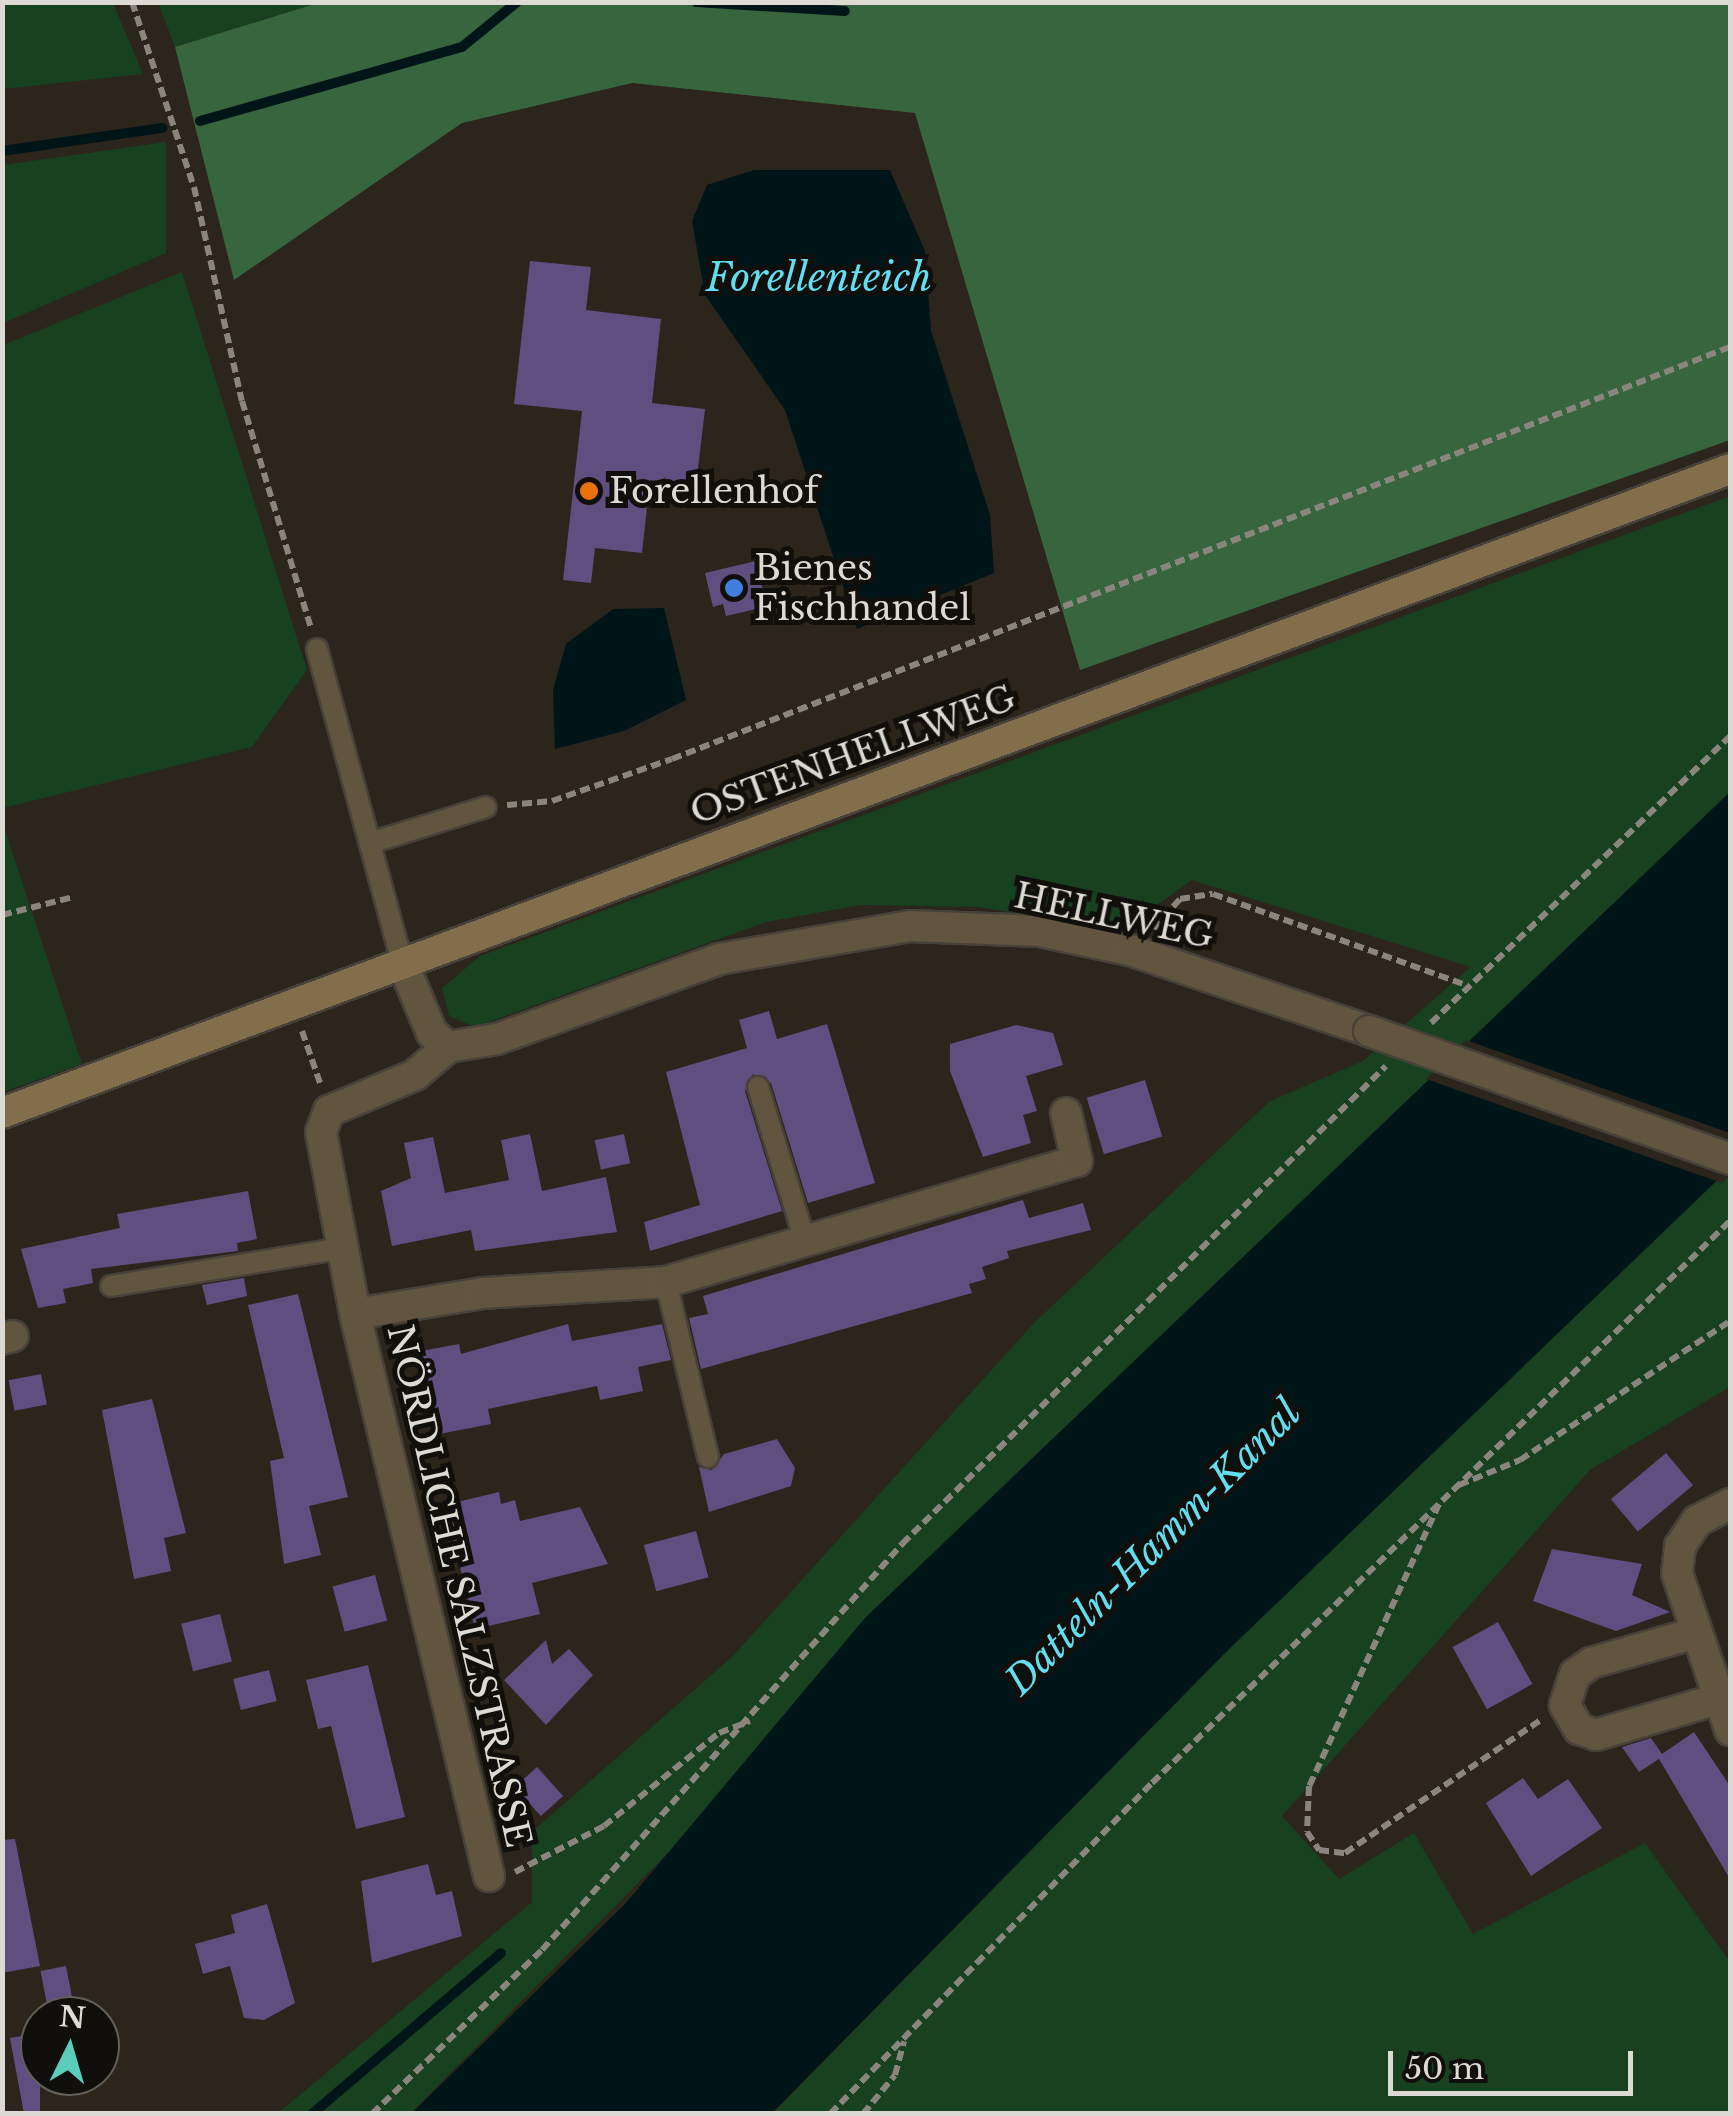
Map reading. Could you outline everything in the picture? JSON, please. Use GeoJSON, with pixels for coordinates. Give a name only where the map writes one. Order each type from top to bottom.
{"type":"FeatureCollection","features":[{"type":"Feature","properties":{"kind":"main road","name":"OSTENHELLWEG"},"geometry":{"type":"LineString","coordinates":[[2,1113],[1730,469]]}},
{"type":"Feature","properties":{"kind":"street","name":"HELLWEG"},"geometry":{"type":"LineString","coordinates":[[448,1047],[498,1039],[719,959],[851,930],[978,926],[1133,951],[1730,1159]]}},
{"type":"Feature","properties":{"kind":"street"},"geometry":{"type":"LineString","coordinates":[[329,1110],[415,1075],[448,1047],[432,1033],[402,962]]}},
{"type":"Feature","properties":{"kind":"street","name":"NÖRDLICHE SALZSTRASSE"},"geometry":{"type":"LineString","coordinates":[[329,1110],[323,1160],[355,1314],[489,1876]]}},
{"type":"Feature","properties":{"kind":"street","name":"NÖRDLICHE SALZSTRASSE"},"geometry":{"type":"LineString","coordinates":[[355,1314],[483,1292],[666,1282],[804,1237],[1077,1160],[1066,1113]]}},
{"type":"Feature","properties":{"kind":"street"},"geometry":{"type":"LineString","coordinates":[[1730,1504],[1697,1521],[1680,1546],[1692,1634],[1714,1700],[1730,1730]]}},
{"type":"Feature","properties":{"kind":"street"},"geometry":{"type":"LineString","coordinates":[[1692,1634],[1591,1662],[1575,1674],[1565,1705],[1579,1730],[1596,1735],[1714,1700]]}},
{"type":"Feature","properties":{"kind":"lane"},"geometry":{"type":"LineString","coordinates":[[317,649],[402,962]]}},
{"type":"Feature","properties":{"kind":"lane"},"geometry":{"type":"LineString","coordinates":[[370,843],[486,807]]}},
{"type":"Feature","properties":{"kind":"lane"},"geometry":{"type":"LineString","coordinates":[[758,1087],[804,1237]]}},
{"type":"Feature","properties":{"kind":"lane"},"geometry":{"type":"LineString","coordinates":[[111,1286],[342,1248]]}},
{"type":"Feature","properties":{"kind":"lane"},"geometry":{"type":"LineString","coordinates":[[666,1282],[708,1457]]}},
{"type":"Feature","properties":{"kind":"path"},"geometry":{"type":"LineString","coordinates":[[132,2],[194,187],[242,401],[317,649]]}},
{"type":"Feature","properties":{"kind":"path"},"geometry":{"type":"LineString","coordinates":[[486,807],[552,801],[672,758],[1730,347]]}},
{"type":"Feature","properties":{"kind":"path"},"geometry":{"type":"LineString","coordinates":[[1418,1035],[1730,736]]}},
{"type":"Feature","properties":{"kind":"path"},"geometry":{"type":"LineString","coordinates":[[1133,951],[1180,899],[1212,894],[1468,986]]}},
{"type":"Feature","properties":{"kind":"path"},"geometry":{"type":"LineString","coordinates":[[2,914],[73,896]]}},
{"type":"Feature","properties":{"kind":"path"},"geometry":{"type":"LineString","coordinates":[[293,1003],[329,1110]]}},
{"type":"Feature","properties":{"kind":"path"},"geometry":{"type":"LineString","coordinates":[[372,2114],[542,1950],[968,1475],[1394,1059]]}},
{"type":"Feature","properties":{"kind":"path"},"geometry":{"type":"LineString","coordinates":[[830,2114],[1442,1498],[1730,1221]]}},
{"type":"Feature","properties":{"kind":"path"},"geometry":{"type":"LineString","coordinates":[[1453,1488],[1520,1460],[1730,1321]]}},
{"type":"Feature","properties":{"kind":"path"},"geometry":{"type":"LineString","coordinates":[[1442,1498],[1309,1786],[1307,1832],[1319,1850],[1345,1854],[1565,1705]]}},
{"type":"Feature","properties":{"kind":"path"},"geometry":{"type":"LineString","coordinates":[[489,1876],[552,1859],[719,1733],[752,1720]]}},
{"type":"Feature","properties":{"kind":"path"},"geometry":{"type":"LineString","coordinates":[[863,2114],[895,2075],[905,2040]]}},
{"type":"Feature","properties":{"kind":"green space"},"geometry":{"type":"Polygon","coordinates":[[[2,3],[113,3],[143,74],[3,89],[2,3]]]}},
{"type":"Feature","properties":{"kind":"green space"},"geometry":{"type":"Polygon","coordinates":[[[158,3],[318,3],[175,47],[158,3]]]}},
{"type":"Feature","properties":{"kind":"green space"},"geometry":{"type":"Polygon","coordinates":[[[318,3],[1730,3],[1730,440],[1080,670],[915,113],[632,83],[462,123],[234,280],[175,47],[318,3]]]}},
{"type":"Feature","properties":{"kind":"green space"},"geometry":{"type":"Polygon","coordinates":[[[166,142],[166,253],[3,323],[3,165],[166,142]]]}},
{"type":"Feature","properties":{"kind":"green space"},"geometry":{"type":"Polygon","coordinates":[[[182,272],[307,670],[252,747],[3,808],[3,345],[182,272]]]}},
{"type":"Feature","properties":{"kind":"green space"},"geometry":{"type":"Polygon","coordinates":[[[1730,496],[1730,792],[1407,1104],[411,2113],[277,2114],[532,1902],[532,1832],[733,1656],[1035,1322],[1270,1101],[1363,1061],[1471,967],[1192,880],[1120,931],[979,907],[861,905],[766,922],[475,1027],[449,1016],[442,988],[480,956],[1730,496]]]}},
{"type":"Feature","properties":{"kind":"green space"},"geometry":{"type":"Polygon","coordinates":[[[2,821],[82,1064],[3,1092],[2,1092],[2,821]]]}},
{"type":"Feature","properties":{"kind":"green space"},"geometry":{"type":"Polygon","coordinates":[[[1730,1165],[1730,1387],[1590,1470],[1282,1816],[1339,1879],[1414,1833],[1473,1934],[1645,1843],[1730,1962],[1730,2113],[772,2114],[1226,1652],[1730,1165]]]}},
{"type":"Feature","properties":{"kind":"water","name":"Forellenteich"},"geometry":{"type":"Polygon","coordinates":[[[754,170],[890,170],[925,251],[931,331],[990,515],[994,573],[857,629],[785,410],[705,295],[692,221],[707,185],[754,170]]]}},
{"type":"Feature","properties":{"kind":"water"},"geometry":{"type":"Polygon","coordinates":[[[664,608],[686,700],[624,731],[555,749],[553,690],[566,644],[613,609],[664,608]]]}},
{"type":"Feature","properties":{"kind":"water","name":"Datteln-Hamm-Kanal"},"geometry":{"type":"Polygon","coordinates":[[[1730,792],[1730,1168],[1226,1652],[772,2113],[411,2114],[626,1903],[865,1618],[1730,792]]]}},
{"type":"Feature","properties":{"kind":"pier"},"geometry":{"type":"Polygon","coordinates":[[[1466,1040],[1730,1133],[1730,1175],[1722,1183],[1426,1079],[1466,1040]]]}},
{"type":"Feature","properties":{"kind":"building"},"geometry":{"type":"Polygon","coordinates":[[[530,261],[591,267],[586,310],[661,319],[652,403],[705,409],[696,485],[650,480],[642,553],[595,548],[591,583],[563,580],[582,411],[514,404],[530,261]]]}},
{"type":"Feature","properties":{"kind":"building"},"geometry":{"type":"Polygon","coordinates":[[[756,561],[764,595],[753,598],[756,609],[726,616],[723,604],[713,607],[705,573],[756,561]]]}},
{"type":"Feature","properties":{"kind":"building"},"geometry":{"type":"Polygon","coordinates":[[[769,1011],[777,1039],[827,1024],[875,1183],[808,1203],[771,1083],[753,1074],[745,1091],[782,1211],[650,1251],[644,1222],[700,1205],[666,1072],[747,1048],[739,1020],[769,1011]]]}},
{"type":"Feature","properties":{"kind":"building"},"geometry":{"type":"Polygon","coordinates":[[[1016,1025],[1053,1033],[1063,1065],[1026,1076],[1037,1111],[1023,1115],[1031,1143],[983,1157],[950,1071],[950,1044],[1016,1025]]]}},
{"type":"Feature","properties":{"kind":"building"},"geometry":{"type":"Polygon","coordinates":[[[1145,1080],[1162,1136],[1104,1154],[1087,1098],[1145,1080]]]}},
{"type":"Feature","properties":{"kind":"building"},"geometry":{"type":"Polygon","coordinates":[[[530,1134],[542,1191],[606,1177],[617,1232],[475,1251],[471,1230],[392,1246],[381,1191],[411,1178],[404,1143],[433,1137],[445,1193],[509,1180],[501,1140],[530,1134]]]}},
{"type":"Feature","properties":{"kind":"building"},"geometry":{"type":"Polygon","coordinates":[[[624,1134],[630,1163],[601,1170],[595,1140],[624,1134]]]}},
{"type":"Feature","properties":{"kind":"building"},"geometry":{"type":"Polygon","coordinates":[[[248,1191],[257,1239],[237,1243],[238,1251],[91,1269],[93,1283],[63,1289],[66,1303],[38,1308],[21,1249],[120,1228],[117,1214],[248,1191]]]}},
{"type":"Feature","properties":{"kind":"building"},"geometry":{"type":"Polygon","coordinates":[[[1023,1200],[1029,1218],[1083,1203],[1091,1230],[1007,1251],[1009,1258],[982,1267],[986,1279],[969,1284],[972,1293],[701,1369],[689,1318],[708,1314],[703,1296],[1023,1200]]]}},
{"type":"Feature","properties":{"kind":"building"},"geometry":{"type":"Polygon","coordinates":[[[244,1278],[247,1296],[207,1305],[202,1285],[244,1278]]]}},
{"type":"Feature","properties":{"kind":"building"},"geometry":{"type":"Polygon","coordinates":[[[298,1294],[348,1497],[309,1506],[321,1555],[284,1564],[270,1461],[284,1458],[248,1305],[298,1294]]]}},
{"type":"Feature","properties":{"kind":"building"},"geometry":{"type":"Polygon","coordinates":[[[568,1324],[572,1341],[662,1324],[671,1360],[638,1367],[643,1391],[600,1400],[597,1386],[488,1409],[491,1424],[434,1435],[416,1352],[459,1344],[461,1354],[568,1324]]]}},
{"type":"Feature","properties":{"kind":"building"},"geometry":{"type":"Polygon","coordinates":[[[41,1374],[47,1404],[15,1411],[9,1380],[41,1374]]]}},
{"type":"Feature","properties":{"kind":"building"},"geometry":{"type":"Polygon","coordinates":[[[152,1399],[186,1533],[164,1538],[171,1571],[134,1579],[102,1410],[152,1399]]]}},
{"type":"Feature","properties":{"kind":"building"},"geometry":{"type":"Polygon","coordinates":[[[777,1439],[795,1468],[791,1486],[709,1512],[699,1467],[712,1470],[724,1454],[777,1439]]]}},
{"type":"Feature","properties":{"kind":"building"},"geometry":{"type":"Polygon","coordinates":[[[1666,1453],[1693,1485],[1638,1531],[1611,1499],[1666,1453]]]}},
{"type":"Feature","properties":{"kind":"building"},"geometry":{"type":"Polygon","coordinates":[[[499,1492],[501,1504],[515,1500],[520,1521],[580,1507],[608,1564],[532,1583],[540,1614],[475,1629],[445,1505],[499,1492]]]}},
{"type":"Feature","properties":{"kind":"building"},"geometry":{"type":"Polygon","coordinates":[[[696,1531],[708,1577],[656,1591],[644,1545],[696,1531]]]}},
{"type":"Feature","properties":{"kind":"building"},"geometry":{"type":"Polygon","coordinates":[[[1552,1549],[1642,1564],[1632,1595],[1670,1612],[1616,1631],[1533,1601],[1552,1549]]]}},
{"type":"Feature","properties":{"kind":"building"},"geometry":{"type":"Polygon","coordinates":[[[375,1575],[387,1620],[345,1632],[332,1586],[375,1575]]]}},
{"type":"Feature","properties":{"kind":"building"},"geometry":{"type":"Polygon","coordinates":[[[220,1614],[232,1662],[193,1671],[181,1624],[220,1614]]]}},
{"type":"Feature","properties":{"kind":"building"},"geometry":{"type":"Polygon","coordinates":[[[1498,1622],[1532,1684],[1487,1709],[1453,1647],[1498,1622]]]}},
{"type":"Feature","properties":{"kind":"building"},"geometry":{"type":"Polygon","coordinates":[[[546,1640],[552,1664],[569,1649],[593,1675],[546,1725],[504,1680],[546,1640]]]}},
{"type":"Feature","properties":{"kind":"building"},"geometry":{"type":"Polygon","coordinates":[[[368,1665],[405,1817],[356,1829],[331,1726],[318,1729],[306,1680],[368,1665]]]}},
{"type":"Feature","properties":{"kind":"building"},"geometry":{"type":"Polygon","coordinates":[[[269,1670],[277,1701],[241,1710],[233,1679],[269,1670]]]}},
{"type":"Feature","properties":{"kind":"building"},"geometry":{"type":"Polygon","coordinates":[[[1694,1732],[1730,1786],[1730,1879],[1659,1759],[1639,1772],[1622,1747],[1651,1738],[1662,1754],[1694,1732]]]}},
{"type":"Feature","properties":{"kind":"building"},"geometry":{"type":"Polygon","coordinates":[[[537,1767],[563,1796],[541,1816],[515,1787],[537,1767]]]}},
{"type":"Feature","properties":{"kind":"building"},"geometry":{"type":"Polygon","coordinates":[[[1523,1778],[1538,1799],[1568,1779],[1602,1828],[1531,1876],[1486,1803],[1523,1778]]]}},
{"type":"Feature","properties":{"kind":"building"},"geometry":{"type":"Polygon","coordinates":[[[15,1839],[40,1966],[2,1973],[2,1840],[15,1839]]]}},
{"type":"Feature","properties":{"kind":"building"},"geometry":{"type":"Polygon","coordinates":[[[428,1864],[436,1895],[452,1891],[462,1936],[372,1963],[361,1881],[428,1864]]]}},
{"type":"Feature","properties":{"kind":"building"},"geometry":{"type":"Polygon","coordinates":[[[267,1904],[295,2003],[264,2020],[244,2018],[230,1966],[203,1974],[195,1944],[235,1933],[231,1915],[267,1904]]]}},
{"type":"Feature","properties":{"kind":"building"},"geometry":{"type":"Polygon","coordinates":[[[66,1966],[72,1996],[45,1996],[40,1971],[66,1966]]]}},
{"type":"Feature","properties":{"kind":"building"},"geometry":{"type":"Polygon","coordinates":[[[20,2036],[20,2092],[10,2038],[20,2036]]]}},
{"type":"Feature","properties":{"kind":"building"},"geometry":{"type":"Polygon","coordinates":[[[21,2096],[40,2096],[40,2114],[24,2114],[21,2096]]]}},
{"type":"Feature","properties":{"kind":"waterway"},"geometry":{"type":"LineString","coordinates":[[200,121],[462,47],[517,2]]}},
{"type":"Feature","properties":{"kind":"waterway"},"geometry":{"type":"LineString","coordinates":[[696,2],[845,11]]}},
{"type":"Feature","properties":{"kind":"waterway"},"geometry":{"type":"LineString","coordinates":[[2,151],[162,128]]}},
{"type":"Feature","properties":{"kind":"waterway"},"geometry":{"type":"LineString","coordinates":[[312,2114],[501,1953]]}},
{"type":"Feature","properties":{"kind":"place","name":"Forellenhof"},"geometry":{"type":"Point","coordinates":[589,491]}},
{"type":"Feature","properties":{"kind":"place","name":"Bienes Fischhandel"},"geometry":{"type":"Point","coordinates":[734,588]}}]}
